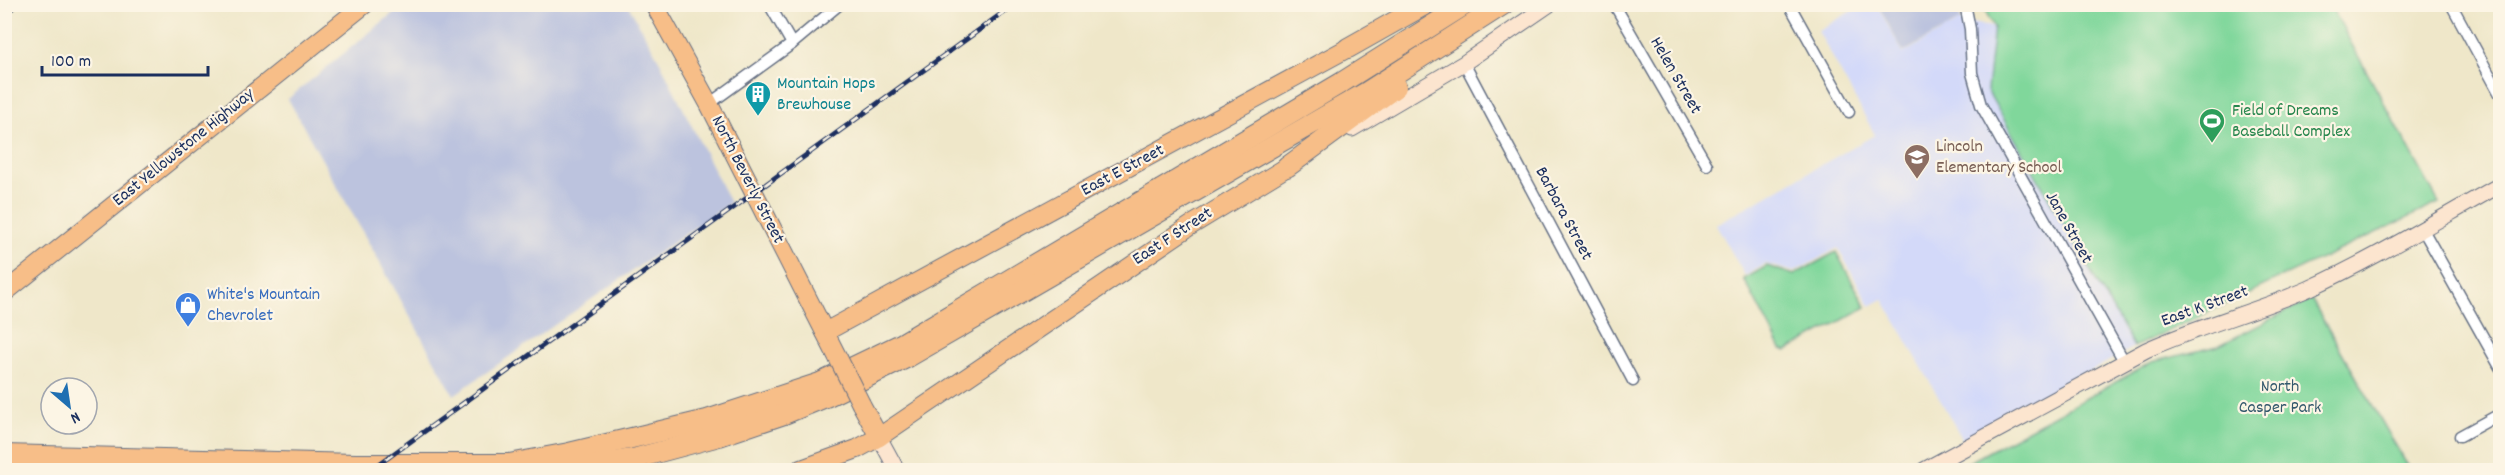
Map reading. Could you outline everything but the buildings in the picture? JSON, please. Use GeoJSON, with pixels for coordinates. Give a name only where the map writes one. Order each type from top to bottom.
{"type":"FeatureCollection","features":[{"type":"Feature","properties":{"kind":"highway"},"geometry":{"type":"LineString","coordinates":[[1348,48],[1426,4]]}},
{"type":"Feature","properties":{"kind":"highway"},"geometry":{"type":"LineString","coordinates":[[4,455],[345,464],[509,464],[569,453],[707,420],[820,383],[901,344],[1341,83],[1466,4]]}},
{"type":"Feature","properties":{"kind":"highway"},"geometry":{"type":"LineString","coordinates":[[566,471],[637,458],[719,436],[806,405],[898,362],[1366,92],[1504,4]]}},
{"type":"Feature","properties":{"kind":"highway"},"geometry":{"type":"LineString","coordinates":[[1287,167],[1510,4]]}},
{"type":"Feature","properties":{"kind":"main road","name":"East Yellowstone Highway"},"geometry":{"type":"LineString","coordinates":[[4,294],[365,4]]}},
{"type":"Feature","properties":{"kind":"main road","name":"North Beverly Street"},"geometry":{"type":"LineString","coordinates":[[654,4],[709,104],[879,436]]}},
{"type":"Feature","properties":{"kind":"main road","name":"East E Street"},"geometry":{"type":"LineString","coordinates":[[825,332],[1348,48]]}},
{"type":"Feature","properties":{"kind":"main road","name":"East F Street"},"geometry":{"type":"LineString","coordinates":[[799,471],[857,449],[879,436],[1190,226],[1287,167]]}},
{"type":"Feature","properties":{"kind":"street"},"geometry":{"type":"LineString","coordinates":[[4,10],[11,4]]}},
{"type":"Feature","properties":{"kind":"street"},"geometry":{"type":"LineString","coordinates":[[769,4],[792,44]]}},
{"type":"Feature","properties":{"kind":"street"},"geometry":{"type":"LineString","coordinates":[[709,104],[792,44],[840,4]]}},
{"type":"Feature","properties":{"kind":"street","name":"East E Street"},"geometry":{"type":"LineString","coordinates":[[1348,48],[1418,4]]}},
{"type":"Feature","properties":{"kind":"street","name":"East F Street"},"geometry":{"type":"LineString","coordinates":[[1287,167],[1464,63],[1550,4]]}},
{"type":"Feature","properties":{"kind":"street","name":"Helen Street"},"geometry":{"type":"LineString","coordinates":[[1614,4],[1707,165]]}},
{"type":"Feature","properties":{"kind":"street"},"geometry":{"type":"LineString","coordinates":[[1789,4],[1849,112]]}},
{"type":"Feature","properties":{"kind":"street","name":"Jane Street"},"geometry":{"type":"LineString","coordinates":[[1965,4],[1970,29],[1972,73],[1981,105],[2124,362]]}},
{"type":"Feature","properties":{"kind":"street"},"geometry":{"type":"LineString","coordinates":[[2451,4],[2500,94]]}},
{"type":"Feature","properties":{"kind":"street","name":"Barbara Street"},"geometry":{"type":"LineString","coordinates":[[1464,63],[1633,381]]}},
{"type":"Feature","properties":{"kind":"street","name":"East K Street"},"geometry":{"type":"LineString","coordinates":[[1924,471],[2174,337],[2226,321],[2308,289],[2500,185]]}},
{"type":"Feature","properties":{"kind":"street"},"geometry":{"type":"LineString","coordinates":[[2422,228],[2500,367]]}},
{"type":"Feature","properties":{"kind":"street"},"geometry":{"type":"LineString","coordinates":[[2460,436],[2500,414]]}},
{"type":"Feature","properties":{"kind":"street"},"geometry":{"type":"LineString","coordinates":[[879,436],[897,471]]}},
{"type":"Feature","properties":{"kind":"shaded area","name":"Lincoln Elementary School"},"geometry":{"type":"Polygon","coordinates":[[[1863,4],[1877,5],[1903,53],[1960,21],[1994,27],[1987,90],[2134,347],[1964,442],[1883,299],[1870,306],[1838,248],[1794,272],[1766,264],[1745,276],[1716,224],[1875,135],[1818,31],[1863,4]]]}},
{"type":"Feature","properties":{"kind":"shaded area"},"geometry":{"type":"Polygon","coordinates":[[[403,5],[628,5],[658,58],[730,203],[454,395],[288,99],[403,5]]]}},
{"type":"Feature","properties":{"kind":"shaded area"},"geometry":{"type":"Polygon","coordinates":[[[1878,5],[1956,5],[1961,20],[1903,52],[1878,5]]]}},
{"type":"Feature","properties":{"kind":"green space","name":"Field of Dreams Baseball Complex"},"geometry":{"type":"Polygon","coordinates":[[[1982,5],[2330,5],[2439,203],[2134,347],[1987,90],[1994,27],[1982,5]]]}},
{"type":"Feature","properties":{"kind":"green space"},"geometry":{"type":"Polygon","coordinates":[[[1836,252],[1866,307],[1787,351],[1781,349],[1744,279],[1767,266],[1794,275],[1836,252]]]}},
{"type":"Feature","properties":{"kind":"green space","name":"North Casper Park"},"geometry":{"type":"Polygon","coordinates":[[[2311,299],[2410,470],[1955,470],[2152,362],[2218,346],[2311,299]]]}},
{"type":"Feature","properties":{"kind":"railway"},"geometry":{"type":"LineString","coordinates":[[371,470],[1015,4]]}},
{"type":"Feature","properties":{"kind":"place","name":"Mountain Hops Brewhouse"},"geometry":{"type":"Point","coordinates":[758,117]}},
{"type":"Feature","properties":{"kind":"place","name":"Field of Dreams Baseball Complex"},"geometry":{"type":"Point","coordinates":[2212,144]}},
{"type":"Feature","properties":{"kind":"place","name":"Lincoln Elementary School"},"geometry":{"type":"Point","coordinates":[1917,180]}},
{"type":"Feature","properties":{"kind":"place","name":"White's Mountain Chevrolet"},"geometry":{"type":"Point","coordinates":[188,328]}}]}
